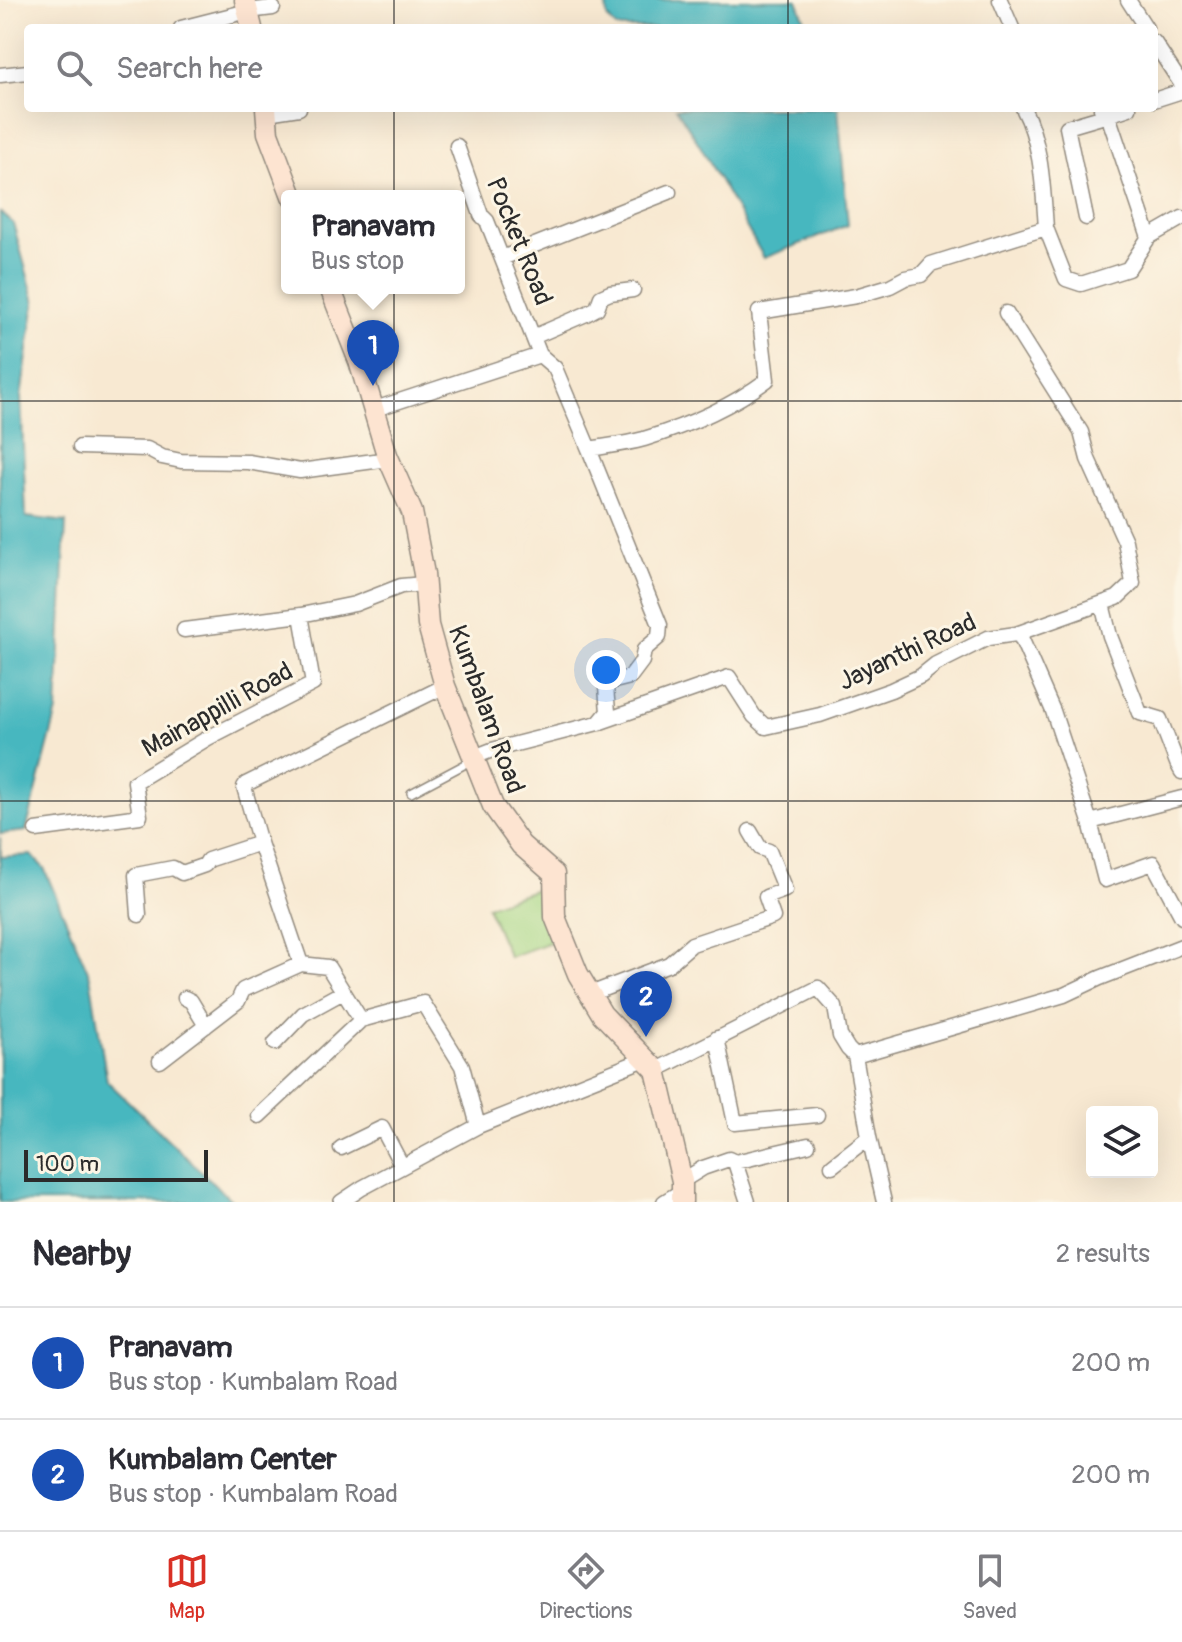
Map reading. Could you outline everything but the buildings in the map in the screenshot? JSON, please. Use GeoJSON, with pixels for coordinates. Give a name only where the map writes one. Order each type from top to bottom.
{"type":"FeatureCollection","features":[{"type":"Feature","properties":{"kind":"main road"},"geometry":{"type":"LineString","coordinates":[[266,112],[268,133],[290,190]]}},
{"type":"Feature","properties":{"kind":"main road","name":"Kumbalam Road"},"geometry":{"type":"LineString","coordinates":[[332,294],[359,361],[389,459],[412,512],[424,574],[428,625],[445,686],[493,806],[521,845],[554,874],[555,917],[578,974],[602,1014],[650,1065],[671,1128],[682,1191]]}},
{"type":"Feature","properties":{"kind":"street"},"geometry":{"type":"LineString","coordinates":[[1000,0],[1010,24]]}},
{"type":"Feature","properties":{"kind":"street"},"geometry":{"type":"LineString","coordinates":[[1128,0],[1143,24]]}},
{"type":"Feature","properties":{"kind":"street"},"geometry":{"type":"LineString","coordinates":[[199,24],[273,8]]}},
{"type":"Feature","properties":{"kind":"street"},"geometry":{"type":"LineString","coordinates":[[1158,49],[1182,88],[1158,98]]}},
{"type":"Feature","properties":{"kind":"street"},"geometry":{"type":"LineString","coordinates":[[0,75],[24,72]]}},
{"type":"Feature","properties":{"kind":"street"},"geometry":{"type":"LineString","coordinates":[[1025,112],[1032,125],[1041,170],[1046,228],[1066,279],[1081,284],[1128,269],[1149,237],[1182,218]]}},
{"type":"Feature","properties":{"kind":"street"},"geometry":{"type":"LineString","coordinates":[[1086,218],[1067,127],[1104,112],[1149,237]]}},
{"type":"Feature","properties":{"kind":"street","name":"Pocket Road"},"geometry":{"type":"LineString","coordinates":[[457,146],[481,215],[487,221],[540,355],[555,368],[660,625],[659,637],[644,650],[642,661],[630,677],[610,682],[606,687],[608,712],[598,723]]}},
{"type":"Feature","properties":{"kind":"street"},"geometry":{"type":"LineString","coordinates":[[502,258],[669,192]]}},
{"type":"Feature","properties":{"kind":"street"},"geometry":{"type":"LineString","coordinates":[[589,449],[642,440],[690,422],[752,391],[767,380],[759,312],[856,296],[921,275],[931,264],[1046,228]]}},
{"type":"Feature","properties":{"kind":"street","name":"Pocket Road"},"geometry":{"type":"LineString","coordinates":[[533,337],[597,308],[601,297],[633,290]]}},
{"type":"Feature","properties":{"kind":"street","name":"Jayanthi Road"},"geometry":{"type":"LineString","coordinates":[[475,758],[492,750],[598,723],[729,677],[754,716],[766,727],[820,715],[891,690],[988,638],[1019,633],[1117,598],[1133,583],[1125,541],[1088,459],[1081,432],[1006,313]]}},
{"type":"Feature","properties":{"kind":"street"},"geometry":{"type":"LineString","coordinates":[[375,409],[540,355]]}},
{"type":"Feature","properties":{"kind":"street"},"geometry":{"type":"LineString","coordinates":[[80,447],[147,449],[162,457],[181,461],[248,462],[300,471],[389,459]]}},
{"type":"Feature","properties":{"kind":"street"},"geometry":{"type":"LineString","coordinates":[[184,630],[301,615],[355,604],[401,586],[424,584]]}},
{"type":"Feature","properties":{"kind":"street"},"geometry":{"type":"LineString","coordinates":[[1102,604],[1110,636],[1140,713],[1160,719],[1182,772]]}},
{"type":"Feature","properties":{"kind":"street","name":"Mainappilli Road"},"geometry":{"type":"LineString","coordinates":[[36,830],[140,816],[135,782],[208,738],[313,684],[301,615]]}},
{"type":"Feature","properties":{"kind":"street"},"geometry":{"type":"LineString","coordinates":[[1019,633],[1053,711],[1090,822],[1105,880],[1153,863],[1182,917]]}},
{"type":"Feature","properties":{"kind":"street"},"geometry":{"type":"LineString","coordinates":[[301,964],[244,787],[445,686]]}},
{"type":"Feature","properties":{"kind":"street"},"geometry":{"type":"LineString","coordinates":[[1090,822],[1182,798]]}},
{"type":"Feature","properties":{"kind":"street"},"geometry":{"type":"LineString","coordinates":[[590,994],[669,964],[692,944],[773,917],[766,897],[785,890],[769,851],[760,848],[750,831]]}},
{"type":"Feature","properties":{"kind":"street"},"geometry":{"type":"LineString","coordinates":[[139,915],[136,875],[173,868],[182,873],[205,865],[208,860],[260,843]]}},
{"type":"Feature","properties":{"kind":"street"},"geometry":{"type":"LineString","coordinates":[[855,1056],[1064,995],[1182,946]]}},
{"type":"Feature","properties":{"kind":"street"},"geometry":{"type":"LineString","coordinates":[[160,1061],[238,1001],[243,990],[301,964],[328,967],[361,1020]]}},
{"type":"Feature","properties":{"kind":"street"},"geometry":{"type":"LineString","coordinates":[[341,1202],[478,1126],[717,1038],[818,988],[835,1007],[840,1036],[855,1056],[884,1202]]}},
{"type":"Feature","properties":{"kind":"street"},"geometry":{"type":"LineString","coordinates":[[275,1043],[303,1014],[343,992]]}},
{"type":"Feature","properties":{"kind":"street"},"geometry":{"type":"LineString","coordinates":[[185,998],[191,1001],[206,1026]]}},
{"type":"Feature","properties":{"kind":"street"},"geometry":{"type":"LineString","coordinates":[[259,1116],[361,1020],[423,1003],[462,1066],[478,1126]]}},
{"type":"Feature","properties":{"kind":"street"},"geometry":{"type":"LineString","coordinates":[[717,1038],[735,1123],[817,1115]]}},
{"type":"Feature","properties":{"kind":"street"},"geometry":{"type":"LineString","coordinates":[[341,1148],[382,1128],[402,1166]]}},
{"type":"Feature","properties":{"kind":"street"},"geometry":{"type":"LineString","coordinates":[[832,1166],[869,1137]]}},
{"type":"Feature","properties":{"kind":"street"},"geometry":{"type":"LineString","coordinates":[[664,1202],[682,1191],[703,1168],[719,1161],[729,1159],[735,1162],[808,1145]]}},
{"type":"Feature","properties":{"kind":"street"},"geometry":{"type":"LineString","coordinates":[[735,1162],[748,1202]]}},
{"type":"Feature","properties":{"kind":"lane"},"geometry":{"type":"LineString","coordinates":[[411,793],[475,758]]}},
{"type":"Feature","properties":{"kind":"green space"},"geometry":{"type":"Polygon","coordinates":[[[537,889],[556,940],[509,957],[487,906],[537,889]]]}},
{"type":"Feature","properties":{"kind":"water"},"geometry":{"type":"Polygon","coordinates":[[[606,0],[797,0],[806,24],[613,24],[607,17],[606,0]]]}},
{"type":"Feature","properties":{"kind":"water"},"geometry":{"type":"Polygon","coordinates":[[[679,112],[838,112],[848,225],[764,258],[679,112]]]}},
{"type":"Feature","properties":{"kind":"water"},"geometry":{"type":"Polygon","coordinates":[[[0,212],[13,223],[35,302],[21,397],[26,517],[66,522],[57,711],[26,831],[0,834],[0,212]]]}},
{"type":"Feature","properties":{"kind":"water"},"geometry":{"type":"Polygon","coordinates":[[[0,837],[1,857],[31,855],[44,868],[90,976],[107,1081],[233,1202],[0,1202],[0,837]]]}},
{"type":"Feature","properties":{"kind":"place","name":"Pranavam"},"geometry":{"type":"Point","coordinates":[373,386]}},
{"type":"Feature","properties":{"kind":"place","name":"Kumbalam Center"},"geometry":{"type":"Point","coordinates":[646,1037]}}]}
